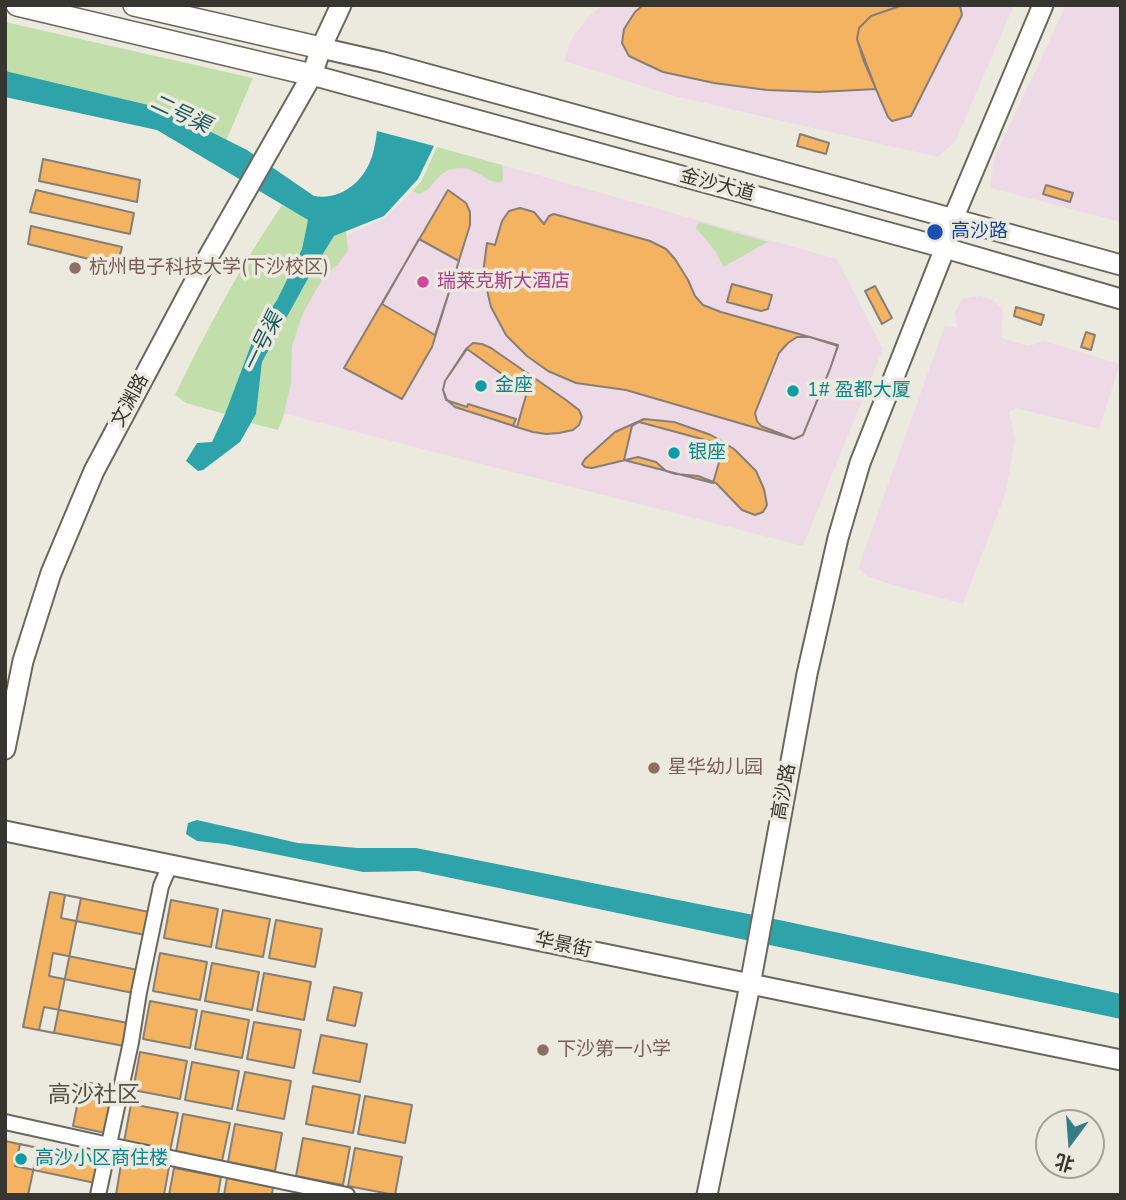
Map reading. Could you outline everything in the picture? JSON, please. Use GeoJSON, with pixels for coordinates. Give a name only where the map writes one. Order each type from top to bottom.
{"type":"FeatureCollection","features":[{"type":"Feature","properties":{"kind":"main road"},"geometry":{"type":"LineString","coordinates":[[17,5],[312,75]]}},
{"type":"Feature","properties":{"kind":"main road"},"geometry":{"type":"LineString","coordinates":[[134,5],[321,48]]}},
{"type":"Feature","properties":{"kind":"main road","name":"文渊路"},"geometry":{"type":"LineString","coordinates":[[5,749],[23,662],[51,573],[94,471],[202,268],[312,75],[341,5]]}},
{"type":"Feature","properties":{"kind":"main road","name":"高沙路"},"geometry":{"type":"LineString","coordinates":[[706,1195],[750,985],[807,674],[838,538],[860,463],[945,248],[953,219],[1043,5]]}},
{"type":"Feature","properties":{"kind":"main road","name":"金沙大道"},"geometry":{"type":"LineString","coordinates":[[321,48],[383,62],[1121,265]]}},
{"type":"Feature","properties":{"kind":"main road","name":"金沙大道"},"geometry":{"type":"LineString","coordinates":[[312,75],[945,248],[1121,299]]}},
{"type":"Feature","properties":{"kind":"main road","name":"华景街"},"geometry":{"type":"LineString","coordinates":[[5,831],[1121,1060]]}},
{"type":"Feature","properties":{"kind":"street"},"geometry":{"type":"LineString","coordinates":[[98,1195],[161,886],[170,865]]}},
{"type":"Feature","properties":{"kind":"street"},"geometry":{"type":"LineString","coordinates":[[5,1122],[347,1195]]}},
{"type":"Feature","properties":{"kind":"shaded area"},"geometry":{"type":"Polygon","coordinates":[[[602,5],[1014,5],[955,142],[938,157],[674,96],[564,61],[571,40],[587,18],[602,5]]]}},
{"type":"Feature","properties":{"kind":"shaded area"},"geometry":{"type":"Polygon","coordinates":[[[1066,5],[1121,5],[1121,222],[990,188],[994,159],[1066,5]]]}},
{"type":"Feature","properties":{"kind":"shaded area"},"geometry":{"type":"Polygon","coordinates":[[[437,147],[837,259],[883,349],[803,546],[270,410],[270,371],[333,249],[352,233],[386,217],[421,183],[437,147]]]}},
{"type":"Feature","properties":{"kind":"shaded area"},"geometry":{"type":"Polygon","coordinates":[[[980,296],[993,300],[1003,309],[1001,338],[1029,346],[1044,341],[1120,364],[1099,429],[1016,408],[1009,412],[1015,438],[1006,492],[963,604],[886,583],[867,576],[859,568],[945,325],[957,328],[955,312],[962,299],[980,296]]]}},
{"type":"Feature","properties":{"kind":"green space"},"geometry":{"type":"Polygon","coordinates":[[[5,22],[253,78],[219,157],[161,125],[5,79],[5,22]]]}},
{"type":"Feature","properties":{"kind":"green space"},"geometry":{"type":"Polygon","coordinates":[[[437,147],[502,165],[502,182],[492,181],[472,170],[460,168],[445,172],[419,194],[412,191],[421,182],[437,147]]]}},
{"type":"Feature","properties":{"kind":"green space"},"geometry":{"type":"Polygon","coordinates":[[[282,205],[308,220],[302,249],[277,300],[257,329],[225,414],[186,403],[175,395],[225,298],[282,205]]]}},
{"type":"Feature","properties":{"kind":"green space"},"geometry":{"type":"Polygon","coordinates":[[[699,222],[768,242],[723,267],[716,252],[696,228],[699,222]]]}},
{"type":"Feature","properties":{"kind":"green space"},"geometry":{"type":"Polygon","coordinates":[[[346,231],[348,250],[339,263],[324,276],[303,313],[292,346],[291,383],[278,430],[251,423],[256,414],[262,362],[334,236],[346,231]]]}},
{"type":"Feature","properties":{"kind":"water","name":"一号渠"},"geometry":{"type":"Polygon","coordinates":[[[5,71],[165,109],[247,150],[314,196],[324,197],[343,192],[359,180],[370,163],[377,131],[434,146],[418,179],[384,216],[334,236],[262,362],[256,414],[240,442],[203,470],[198,471],[186,461],[197,443],[212,442],[257,329],[277,300],[302,249],[308,220],[157,130],[5,97],[5,71]]]}},
{"type":"Feature","properties":{"kind":"water"},"geometry":{"type":"Polygon","coordinates":[[[197,820],[298,843],[358,848],[416,848],[784,921],[1121,994],[1121,1019],[418,871],[363,872],[225,844],[197,841],[186,834],[188,823],[197,820]]]}},
{"type":"Feature","properties":{"kind":"building"},"geometry":{"type":"Polygon","coordinates":[[[643,5],[903,5],[871,16],[859,28],[857,39],[876,89],[819,92],[767,90],[714,83],[663,72],[629,56],[622,43],[624,29],[643,5]]]}},
{"type":"Feature","properties":{"kind":"building"},"geometry":{"type":"Polygon","coordinates":[[[903,5],[960,5],[962,15],[911,116],[892,121],[863,59],[857,39],[859,28],[871,16],[903,5]]]}},
{"type":"Feature","properties":{"kind":"building"},"geometry":{"type":"Polygon","coordinates":[[[800,134],[829,143],[826,154],[797,146],[800,134]]]}},
{"type":"Feature","properties":{"kind":"building"},"geometry":{"type":"Polygon","coordinates":[[[43,159],[140,180],[137,202],[39,181],[43,159]]]}},
{"type":"Feature","properties":{"kind":"building"},"geometry":{"type":"Polygon","coordinates":[[[1046,185],[1073,193],[1070,202],[1043,194],[1046,185]]]}},
{"type":"Feature","properties":{"kind":"building"},"geometry":{"type":"Polygon","coordinates":[[[36,190],[134,213],[130,234],[30,212],[36,190]]]}},
{"type":"Feature","properties":{"kind":"building"},"geometry":{"type":"Polygon","coordinates":[[[448,190],[466,203],[470,212],[470,225],[432,347],[402,399],[344,368],[448,190]]]}},
{"type":"Feature","properties":{"kind":"building"},"geometry":{"type":"Polygon","coordinates":[[[520,208],[534,212],[544,224],[549,216],[554,214],[650,241],[666,249],[675,259],[695,296],[703,305],[838,345],[803,435],[794,439],[626,390],[576,383],[548,371],[527,356],[506,335],[491,307],[483,273],[487,243],[495,245],[502,221],[509,211],[520,208]]]}},
{"type":"Feature","properties":{"kind":"building"},"geometry":{"type":"Polygon","coordinates":[[[31,226],[122,247],[117,266],[28,244],[31,226]]]}},
{"type":"Feature","properties":{"kind":"building","name":"瑞莱克斯大酒店"},"geometry":{"type":"Polygon","coordinates":[[[419,239],[459,261],[435,335],[382,304],[419,239]]]}},
{"type":"Feature","properties":{"kind":"building"},"geometry":{"type":"Polygon","coordinates":[[[732,284],[772,295],[768,309],[761,311],[727,302],[732,284]]]}},
{"type":"Feature","properties":{"kind":"building"},"geometry":{"type":"Polygon","coordinates":[[[875,286],[892,318],[882,324],[865,291],[875,286]]]}},
{"type":"Feature","properties":{"kind":"building"},"geometry":{"type":"Polygon","coordinates":[[[1016,307],[1044,315],[1041,325],[1014,316],[1016,307]]]}},
{"type":"Feature","properties":{"kind":"building"},"geometry":{"type":"Polygon","coordinates":[[[1086,332],[1095,335],[1091,350],[1081,347],[1086,332]]]}},
{"type":"Feature","properties":{"kind":"building","name":"1# 盈都大厦"},"geometry":{"type":"Polygon","coordinates":[[[797,337],[810,337],[838,346],[803,435],[794,439],[761,426],[755,413],[779,353],[797,337]]]}},
{"type":"Feature","properties":{"kind":"building"},"geometry":{"type":"Polygon","coordinates":[[[473,343],[491,348],[579,410],[582,417],[579,425],[573,430],[559,433],[533,432],[513,426],[516,419],[446,400],[443,390],[445,381],[473,343]]]}},
{"type":"Feature","properties":{"kind":"building","name":"金座"},"geometry":{"type":"Polygon","coordinates":[[[467,349],[527,392],[517,427],[455,407],[447,400],[443,390],[445,381],[467,349]]]}},
{"type":"Feature","properties":{"kind":"building"},"geometry":{"type":"Polygon","coordinates":[[[644,419],[674,422],[711,435],[734,449],[756,471],[767,505],[763,512],[755,515],[742,510],[716,483],[698,476],[666,471],[656,462],[638,457],[592,468],[582,464],[615,432],[644,419]]]}},
{"type":"Feature","properties":{"kind":"building","name":"银座"},"geometry":{"type":"Polygon","coordinates":[[[639,422],[724,445],[713,483],[624,460],[632,426],[639,422]]]}},
{"type":"Feature","properties":{"kind":"building"},"geometry":{"type":"Polygon","coordinates":[[[50,892],[81,898],[54,1033],[23,1027],[50,892]]]}},
{"type":"Feature","properties":{"kind":"building"},"geometry":{"type":"Polygon","coordinates":[[[65,895],[149,912],[145,935],[61,918],[65,895]]]}},
{"type":"Feature","properties":{"kind":"building"},"geometry":{"type":"Polygon","coordinates":[[[171,900],[218,909],[211,947],[164,938],[171,900]]]}},
{"type":"Feature","properties":{"kind":"building"},"geometry":{"type":"Polygon","coordinates":[[[223,910],[270,919],[263,957],[216,948],[223,910]]]}},
{"type":"Feature","properties":{"kind":"building"},"geometry":{"type":"Polygon","coordinates":[[[276,920],[322,929],[315,967],[269,958],[276,920]]]}},
{"type":"Feature","properties":{"kind":"building"},"geometry":{"type":"Polygon","coordinates":[[[53,953],[138,970],[133,993],[49,976],[53,953]]]}},
{"type":"Feature","properties":{"kind":"building"},"geometry":{"type":"Polygon","coordinates":[[[160,953],[207,962],[200,1000],[153,991],[160,953]]]}},
{"type":"Feature","properties":{"kind":"building"},"geometry":{"type":"Polygon","coordinates":[[[212,963],[259,972],[252,1010],[205,1001],[212,963]]]}},
{"type":"Feature","properties":{"kind":"building"},"geometry":{"type":"Polygon","coordinates":[[[264,973],[311,982],[304,1020],[257,1011],[264,973]]]}},
{"type":"Feature","properties":{"kind":"building"},"geometry":{"type":"Polygon","coordinates":[[[334,987],[362,993],[355,1026],[327,1020],[334,987]]]}},
{"type":"Feature","properties":{"kind":"building"},"geometry":{"type":"Polygon","coordinates":[[[150,1001],[197,1010],[190,1048],[143,1039],[150,1001]]]}},
{"type":"Feature","properties":{"kind":"building"},"geometry":{"type":"Polygon","coordinates":[[[44,1007],[128,1023],[124,1046],[39,1030],[44,1007]]]}},
{"type":"Feature","properties":{"kind":"building"},"geometry":{"type":"Polygon","coordinates":[[[202,1011],[249,1020],[242,1058],[195,1049],[202,1011]]]}},
{"type":"Feature","properties":{"kind":"building"},"geometry":{"type":"Polygon","coordinates":[[[254,1022],[301,1030],[294,1068],[247,1059],[254,1022]]]}},
{"type":"Feature","properties":{"kind":"building"},"geometry":{"type":"Polygon","coordinates":[[[321,1035],[367,1044],[360,1082],[313,1073],[321,1035]]]}},
{"type":"Feature","properties":{"kind":"building"},"geometry":{"type":"Polygon","coordinates":[[[140,1052],[187,1061],[180,1099],[133,1090],[140,1052]]]}},
{"type":"Feature","properties":{"kind":"building"},"geometry":{"type":"Polygon","coordinates":[[[192,1062],[239,1071],[232,1109],[185,1100],[192,1062]]]}},
{"type":"Feature","properties":{"kind":"building"},"geometry":{"type":"Polygon","coordinates":[[[245,1072],[291,1081],[284,1119],[237,1110],[245,1072]]]}},
{"type":"Feature","properties":{"kind":"building"},"geometry":{"type":"Polygon","coordinates":[[[82,1081],[115,1089],[105,1133],[73,1126],[82,1081]]]}},
{"type":"Feature","properties":{"kind":"building"},"geometry":{"type":"Polygon","coordinates":[[[313,1086],[360,1095],[353,1133],[306,1124],[313,1086]]]}},
{"type":"Feature","properties":{"kind":"building"},"geometry":{"type":"Polygon","coordinates":[[[365,1096],[412,1105],[405,1143],[358,1134],[365,1096]]]}},
{"type":"Feature","properties":{"kind":"building"},"geometry":{"type":"Polygon","coordinates":[[[131,1104],[178,1113],[170,1151],[124,1142],[131,1104]]]}},
{"type":"Feature","properties":{"kind":"building"},"geometry":{"type":"Polygon","coordinates":[[[183,1114],[230,1123],[222,1161],[176,1152],[183,1114]]]}},
{"type":"Feature","properties":{"kind":"building"},"geometry":{"type":"Polygon","coordinates":[[[235,1124],[282,1133],[275,1171],[228,1162],[235,1124]]]}},
{"type":"Feature","properties":{"kind":"building"},"geometry":{"type":"Polygon","coordinates":[[[303,1138],[350,1147],[343,1185],[296,1176],[303,1138]]]}},
{"type":"Feature","properties":{"kind":"building","name":"高沙小区商住楼"},"geometry":{"type":"Polygon","coordinates":[[[5,1141],[38,1148],[28,1195],[5,1195],[5,1141]]]}},
{"type":"Feature","properties":{"kind":"building"},"geometry":{"type":"Polygon","coordinates":[[[20,1144],[100,1161],[95,1183],[15,1166],[20,1144]]]}},
{"type":"Feature","properties":{"kind":"building"},"geometry":{"type":"Polygon","coordinates":[[[355,1148],[402,1157],[395,1195],[348,1186],[355,1148]]]}},
{"type":"Feature","properties":{"kind":"building"},"geometry":{"type":"Polygon","coordinates":[[[122,1158],[169,1167],[164,1195],[116,1195],[122,1158]]]}},
{"type":"Feature","properties":{"kind":"building"},"geometry":{"type":"Polygon","coordinates":[[[174,1168],[221,1177],[218,1195],[169,1195],[174,1168]]]}},
{"type":"Feature","properties":{"kind":"building"},"geometry":{"type":"Polygon","coordinates":[[[227,1178],[273,1187],[272,1195],[224,1195],[227,1178]]]}},
{"type":"Feature","properties":{"kind":"place","name":"高沙路"},"geometry":{"type":"Point","coordinates":[935,232]}},
{"type":"Feature","properties":{"kind":"place","name":"杭州电子科技大学(下沙校区)"},"geometry":{"type":"Point","coordinates":[75,268]}},
{"type":"Feature","properties":{"kind":"place","name":"瑞莱克斯大酒店"},"geometry":{"type":"Point","coordinates":[423,282]}},
{"type":"Feature","properties":{"kind":"place","name":"金座"},"geometry":{"type":"Point","coordinates":[481,386]}},
{"type":"Feature","properties":{"kind":"place","name":"1# 盈都大厦"},"geometry":{"type":"Point","coordinates":[793,391]}},
{"type":"Feature","properties":{"kind":"place","name":"银座"},"geometry":{"type":"Point","coordinates":[674,453]}},
{"type":"Feature","properties":{"kind":"place","name":"星华幼儿园"},"geometry":{"type":"Point","coordinates":[654,768]}},
{"type":"Feature","properties":{"kind":"place","name":"下沙第一小学"},"geometry":{"type":"Point","coordinates":[543,1050]}},
{"type":"Feature","properties":{"kind":"place","name":"高沙小区商住楼"},"geometry":{"type":"Point","coordinates":[21,1159]}},
{"type":"Feature","properties":{"kind":"district","name":"高沙社区"},"geometry":{"type":"Point","coordinates":[94,1096]}},
{"type":"Feature","properties":{"kind":"water label","name":"二号渠"},"geometry":{"type":"Point","coordinates":[180,115]}}]}
